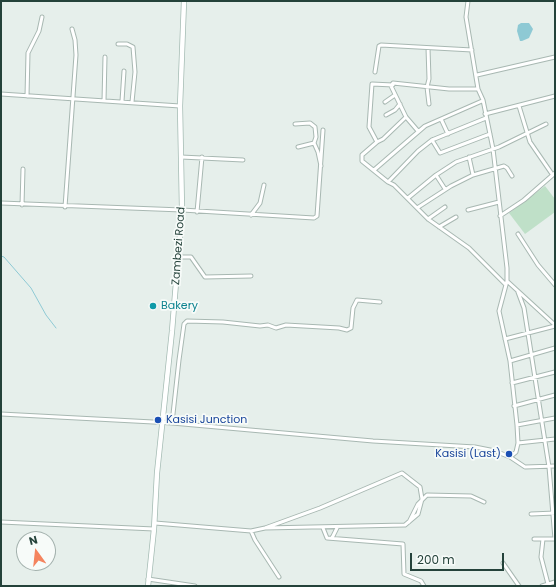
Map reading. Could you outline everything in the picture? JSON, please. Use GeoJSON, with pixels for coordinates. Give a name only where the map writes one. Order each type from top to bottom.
{"type":"FeatureCollection","features":[{"type":"Feature","properties":{"kind":"main road","name":"Zambezi Road"},"geometry":{"type":"LineString","coordinates":[[148,586],[179,257],[182,210],[180,106],[184,1]]}},
{"type":"Feature","properties":{"kind":"street"},"geometry":{"type":"LineString","coordinates":[[468,1],[466,17],[477,75],[478,89],[493,149],[507,281],[498,311],[510,361],[517,425],[517,450],[510,457]]}},
{"type":"Feature","properties":{"kind":"street"},"geometry":{"type":"LineString","coordinates":[[27,96],[28,53],[39,31],[42,17]]}},
{"type":"Feature","properties":{"kind":"street"},"geometry":{"type":"LineString","coordinates":[[65,207],[76,40],[72,29]]}},
{"type":"Feature","properties":{"kind":"street"},"geometry":{"type":"LineString","coordinates":[[118,44],[127,44],[133,47],[135,72],[132,102]]}},
{"type":"Feature","properties":{"kind":"street"},"geometry":{"type":"LineString","coordinates":[[375,72],[379,46],[381,45],[472,50]]}},
{"type":"Feature","properties":{"kind":"street"},"geometry":{"type":"LineString","coordinates":[[428,48],[429,79],[427,87],[429,104]]}},
{"type":"Feature","properties":{"kind":"street"},"geometry":{"type":"LineString","coordinates":[[477,75],[555,56]]}},
{"type":"Feature","properties":{"kind":"street"},"geometry":{"type":"LineString","coordinates":[[104,100],[105,57]]}},
{"type":"Feature","properties":{"kind":"street"},"geometry":{"type":"LineString","coordinates":[[122,101],[124,71]]}},
{"type":"Feature","properties":{"kind":"street"},"geometry":{"type":"LineString","coordinates":[[418,131],[406,116],[391,86],[393,85],[391,84],[397,82],[427,87],[478,89]]}},
{"type":"Feature","properties":{"kind":"street"},"geometry":{"type":"LineString","coordinates":[[377,142],[369,127],[372,84],[393,85]]}},
{"type":"Feature","properties":{"kind":"street"},"geometry":{"type":"LineString","coordinates":[[1,94],[180,106]]}},
{"type":"Feature","properties":{"kind":"street"},"geometry":{"type":"LineString","coordinates":[[385,102],[395,95]]}},
{"type":"Feature","properties":{"kind":"street"},"geometry":{"type":"LineString","coordinates":[[485,114],[555,96]]}},
{"type":"Feature","properties":{"kind":"street"},"geometry":{"type":"LineString","coordinates":[[374,170],[418,131],[482,101]]}},
{"type":"Feature","properties":{"kind":"street"},"geometry":{"type":"LineString","coordinates":[[386,115],[395,110],[400,104]]}},
{"type":"Feature","properties":{"kind":"street"},"geometry":{"type":"LineString","coordinates":[[500,216],[524,200],[554,174],[536,151],[527,133],[519,106]]}},
{"type":"Feature","properties":{"kind":"street"},"geometry":{"type":"LineString","coordinates":[[406,116],[361,158],[362,161],[388,182],[394,184],[428,219],[469,248],[506,285]]}},
{"type":"Feature","properties":{"kind":"street"},"geometry":{"type":"LineString","coordinates":[[388,182],[418,151],[432,140],[486,118]]}},
{"type":"Feature","properties":{"kind":"street"},"geometry":{"type":"LineString","coordinates":[[441,119],[448,134]]}},
{"type":"Feature","properties":{"kind":"street"},"geometry":{"type":"LineString","coordinates":[[294,124],[305,123],[314,125],[316,130],[314,143],[318,152],[321,166]]}},
{"type":"Feature","properties":{"kind":"street"},"geometry":{"type":"LineString","coordinates":[[408,198],[436,175],[456,162],[493,149],[546,124]]}},
{"type":"Feature","properties":{"kind":"street"},"geometry":{"type":"LineString","coordinates":[[1,203],[65,207],[182,210],[316,218],[323,130]]}},
{"type":"Feature","properties":{"kind":"street"},"geometry":{"type":"LineString","coordinates":[[432,140],[440,153],[490,134]]}},
{"type":"Feature","properties":{"kind":"street"},"geometry":{"type":"LineString","coordinates":[[298,147],[314,143]]}},
{"type":"Feature","properties":{"kind":"street"},"geometry":{"type":"LineString","coordinates":[[180,157],[243,160]]}},
{"type":"Feature","properties":{"kind":"street"},"geometry":{"type":"LineString","coordinates":[[197,212],[202,157]]}},
{"type":"Feature","properties":{"kind":"street"},"geometry":{"type":"LineString","coordinates":[[470,157],[473,175]]}},
{"type":"Feature","properties":{"kind":"street"},"geometry":{"type":"LineString","coordinates":[[417,208],[445,189],[473,175],[506,167],[512,176]]}},
{"type":"Feature","properties":{"kind":"street"},"geometry":{"type":"LineString","coordinates":[[22,205],[23,169]]}},
{"type":"Feature","properties":{"kind":"street"},"geometry":{"type":"LineString","coordinates":[[436,175],[445,189]]}},
{"type":"Feature","properties":{"kind":"street"},"geometry":{"type":"LineString","coordinates":[[251,215],[260,203],[264,185]]}},
{"type":"Feature","properties":{"kind":"street"},"geometry":{"type":"LineString","coordinates":[[468,210],[499,202]]}},
{"type":"Feature","properties":{"kind":"street"},"geometry":{"type":"LineString","coordinates":[[428,219],[445,207]]}},
{"type":"Feature","properties":{"kind":"street"},"geometry":{"type":"LineString","coordinates":[[439,227],[456,217]]}},
{"type":"Feature","properties":{"kind":"street"},"geometry":{"type":"LineString","coordinates":[[518,234],[538,265],[555,285]]}},
{"type":"Feature","properties":{"kind":"street"},"geometry":{"type":"LineString","coordinates":[[179,257],[191,257],[204,277],[252,276]]}},
{"type":"Feature","properties":{"kind":"street"},"geometry":{"type":"LineString","coordinates":[[507,281],[555,325]]}},
{"type":"Feature","properties":{"kind":"street"},"geometry":{"type":"LineString","coordinates":[[518,292],[524,308],[530,355],[549,467],[554,513],[555,539],[534,539]]}},
{"type":"Feature","properties":{"kind":"street"},"geometry":{"type":"LineString","coordinates":[[172,423],[184,324],[187,321],[222,322],[260,326],[268,324],[276,328],[286,325],[339,328],[348,330],[351,328],[353,308],[357,300],[365,299],[380,302]]}},
{"type":"Feature","properties":{"kind":"street"},"geometry":{"type":"LineString","coordinates":[[505,340],[555,325]]}},
{"type":"Feature","properties":{"kind":"street"},"geometry":{"type":"LineString","coordinates":[[510,361],[555,348]]}},
{"type":"Feature","properties":{"kind":"street"},"geometry":{"type":"LineString","coordinates":[[512,383],[555,372]]}},
{"type":"Feature","properties":{"kind":"street"},"geometry":{"type":"LineString","coordinates":[[514,406],[555,395]]}},
{"type":"Feature","properties":{"kind":"street"},"geometry":{"type":"LineString","coordinates":[[1,414],[172,423],[381,442],[475,447],[495,451],[510,457],[524,466],[555,466]]}},
{"type":"Feature","properties":{"kind":"street"},"geometry":{"type":"LineString","coordinates":[[517,425],[555,418]]}},
{"type":"Feature","properties":{"kind":"street"},"geometry":{"type":"LineString","coordinates":[[518,443],[555,439]]}},
{"type":"Feature","properties":{"kind":"street"},"geometry":{"type":"LineString","coordinates":[[1,522],[154,526],[251,531],[265,528],[402,473],[420,487],[422,499],[418,514],[405,525],[336,528],[265,528]]}},
{"type":"Feature","properties":{"kind":"street"},"geometry":{"type":"LineString","coordinates":[[409,522],[414,509],[427,495],[444,494],[471,496],[484,502]]}},
{"type":"Feature","properties":{"kind":"street"},"geometry":{"type":"LineString","coordinates":[[531,514],[554,513]]}},
{"type":"Feature","properties":{"kind":"street"},"geometry":{"type":"LineString","coordinates":[[323,528],[327,538],[403,544],[404,574],[421,581],[424,586]]}},
{"type":"Feature","properties":{"kind":"street"},"geometry":{"type":"LineString","coordinates":[[332,538],[336,528]]}},
{"type":"Feature","properties":{"kind":"street"},"geometry":{"type":"LineString","coordinates":[[251,531],[255,540],[279,577]]}},
{"type":"Feature","properties":{"kind":"street"},"geometry":{"type":"LineString","coordinates":[[543,539],[541,557],[548,584]]}},
{"type":"Feature","properties":{"kind":"street"},"geometry":{"type":"LineString","coordinates":[[503,563],[519,586]]}},
{"type":"Feature","properties":{"kind":"street"},"geometry":{"type":"LineString","coordinates":[[148,579],[195,586]]}},
{"type":"Feature","properties":{"kind":"street"},"geometry":{"type":"LineString","coordinates":[[542,586],[555,582]]}},
{"type":"Feature","properties":{"kind":"green space"},"geometry":{"type":"Polygon","coordinates":[[[545,186],[555,199],[555,212],[525,234],[509,213],[545,186]]]}},
{"type":"Feature","properties":{"kind":"water"},"geometry":{"type":"Polygon","coordinates":[[[521,23],[529,23],[533,29],[529,38],[520,41],[517,31],[518,25],[521,23]]]}},
{"type":"Feature","properties":{"kind":"waterway"},"geometry":{"type":"LineString","coordinates":[[1,256],[4,257],[31,288],[46,315],[56,328]]}},
{"type":"Feature","properties":{"kind":"place","name":"Bakery"},"geometry":{"type":"Point","coordinates":[153,306]}},
{"type":"Feature","properties":{"kind":"place","name":"Kasisi Junction"},"geometry":{"type":"Point","coordinates":[158,420]}},
{"type":"Feature","properties":{"kind":"place","name":"Kasisi (Last)"},"geometry":{"type":"Point","coordinates":[509,454]}}]}
